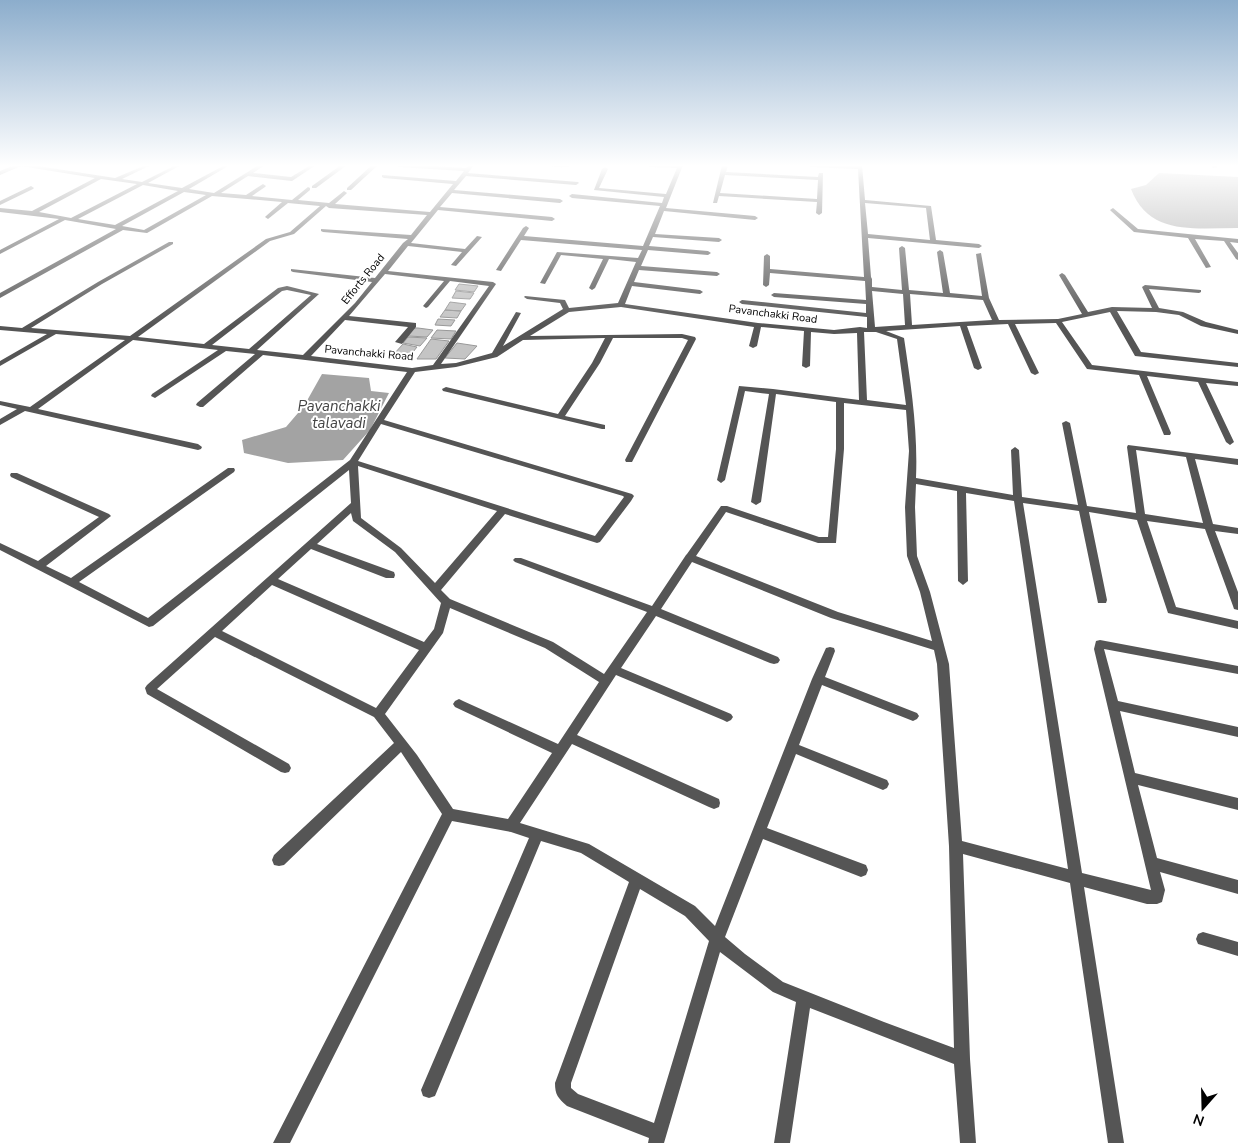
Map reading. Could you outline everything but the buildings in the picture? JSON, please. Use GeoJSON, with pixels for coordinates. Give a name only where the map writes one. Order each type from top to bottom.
{"type":"FeatureCollection","features":[{"type":"Feature","properties":{"kind":"street"},"geometry":{"type":"LineString","coordinates":[[0,252],[64,218]]}},
{"type":"Feature","properties":{"kind":"street"},"geometry":{"type":"LineString","coordinates":[[68,218],[145,232],[169,218]]}},
{"type":"Feature","properties":{"kind":"street"},"geometry":{"type":"LineString","coordinates":[[0,296],[135,218]]}},
{"type":"Feature","properties":{"kind":"street"},"geometry":{"type":"LineString","coordinates":[[0,424],[28,409],[268,240],[292,233],[310,218]]}},
{"type":"Feature","properties":{"kind":"street","name":"Efforts Road"},"geometry":{"type":"LineString","coordinates":[[305,358],[344,318],[427,218]]}},
{"type":"Feature","properties":{"kind":"street"},"geometry":{"type":"LineString","coordinates":[[545,218],[552,219]]}},
{"type":"Feature","properties":{"kind":"street"},"geometry":{"type":"LineString","coordinates":[[620,305],[631,284],[658,218]]}},
{"type":"Feature","properties":{"kind":"street"},"geometry":{"type":"LineString","coordinates":[[863,403],[866,329],[870,315],[864,218]]}},
{"type":"Feature","properties":{"kind":"street"},"geometry":{"type":"LineString","coordinates":[[930,218],[932,242]]}},
{"type":"Feature","properties":{"kind":"street"},"geometry":{"type":"LineString","coordinates":[[1122,218],[1136,231],[1238,241]]}},
{"type":"Feature","properties":{"kind":"street"},"geometry":{"type":"LineString","coordinates":[[499,270],[526,228]]}},
{"type":"Feature","properties":{"kind":"street"},"geometry":{"type":"LineString","coordinates":[[323,230],[411,237]]}},
{"type":"Feature","properties":{"kind":"street"},"geometry":{"type":"LineString","coordinates":[[650,235],[719,240]]}},
{"type":"Feature","properties":{"kind":"street"},"geometry":{"type":"LineString","coordinates":[[454,265],[479,236]]}},
{"type":"Feature","properties":{"kind":"street"},"geometry":{"type":"LineString","coordinates":[[866,236],[979,246]]}},
{"type":"Feature","properties":{"kind":"street"},"geometry":{"type":"LineString","coordinates":[[1190,236],[1208,267]]}},
{"type":"Feature","properties":{"kind":"street"},"geometry":{"type":"LineString","coordinates":[[521,238],[645,247],[708,254]]}},
{"type":"Feature","properties":{"kind":"street"},"geometry":{"type":"LineString","coordinates":[[1226,240],[1238,258]]}},
{"type":"Feature","properties":{"kind":"street"},"geometry":{"type":"LineString","coordinates":[[23,331],[100,283],[171,243]]}},
{"type":"Feature","properties":{"kind":"street"},"geometry":{"type":"LineString","coordinates":[[405,244],[467,251]]}},
{"type":"Feature","properties":{"kind":"street"},"geometry":{"type":"LineString","coordinates":[[902,248],[909,326]]}},
{"type":"Feature","properties":{"kind":"street"},"geometry":{"type":"LineString","coordinates":[[940,252],[947,295]]}},
{"type":"Feature","properties":{"kind":"street"},"geometry":{"type":"LineString","coordinates":[[543,283],[559,253],[640,260]]}},
{"type":"Feature","properties":{"kind":"street"},"geometry":{"type":"LineString","coordinates":[[979,254],[986,298],[996,322]]}},
{"type":"Feature","properties":{"kind":"street"},"geometry":{"type":"LineString","coordinates":[[766,285],[767,256]]}},
{"type":"Feature","properties":{"kind":"street"},"geometry":{"type":"LineString","coordinates":[[592,288],[607,257]]}},
{"type":"Feature","properties":{"kind":"street"},"geometry":{"type":"LineString","coordinates":[[637,268],[717,274]]}},
{"type":"Feature","properties":{"kind":"street"},"geometry":{"type":"LineString","coordinates":[[293,270],[376,280]]}},
{"type":"Feature","properties":{"kind":"street"},"geometry":{"type":"LineString","coordinates":[[767,271],[869,279]]}},
{"type":"Feature","properties":{"kind":"street"},"geometry":{"type":"LineString","coordinates":[[382,272],[493,284],[437,365]]}},
{"type":"Feature","properties":{"kind":"street"},"geometry":{"type":"LineString","coordinates":[[1062,275],[1086,315]]}},
{"type":"Feature","properties":{"kind":"street"},"geometry":{"type":"LineString","coordinates":[[426,306],[449,279]]}},
{"type":"Feature","properties":{"kind":"street"},"geometry":{"type":"LineString","coordinates":[[631,284],[700,292]]}},
{"type":"Feature","properties":{"kind":"street"},"geometry":{"type":"LineString","coordinates":[[1156,310],[1145,287],[1199,291]]}},
{"type":"Feature","properties":{"kind":"street"},"geometry":{"type":"LineString","coordinates":[[205,346],[280,289],[287,288],[316,294],[250,352]]}},
{"type":"Feature","properties":{"kind":"street"},"geometry":{"type":"LineString","coordinates":[[869,289],[986,298]]}},
{"type":"Feature","properties":{"kind":"street"},"geometry":{"type":"LineString","coordinates":[[774,295],[870,302]]}},
{"type":"Feature","properties":{"kind":"street"},"geometry":{"type":"LineString","coordinates":[[527,297],[560,300],[564,302],[567,310]]}},
{"type":"Feature","properties":{"kind":"street"},"geometry":{"type":"LineString","coordinates":[[742,302],[870,315]]}},
{"type":"Feature","properties":{"kind":"street","name":"Pavanchakki Road"},"geometry":{"type":"LineString","coordinates":[[0,328],[131,338],[412,370],[437,365],[456,364],[494,355],[567,310],[620,305],[758,325],[834,332],[996,322],[1058,322],[1112,310],[1156,310],[1187,315],[1200,322],[1238,332]]}},
{"type":"Feature","properties":{"kind":"street"},"geometry":{"type":"LineString","coordinates":[[1112,310],[1138,354],[1238,365]]}},
{"type":"Feature","properties":{"kind":"street"},"geometry":{"type":"LineString","coordinates":[[494,355],[518,313]]}},
{"type":"Feature","properties":{"kind":"street"},"geometry":{"type":"LineString","coordinates":[[344,318],[413,325],[399,342]]}},
{"type":"Feature","properties":{"kind":"street"},"geometry":{"type":"LineString","coordinates":[[1011,322],[1035,373]]}},
{"type":"Feature","properties":{"kind":"street"},"geometry":{"type":"LineString","coordinates":[[1058,322],[1090,367],[1238,384]]}},
{"type":"Feature","properties":{"kind":"street"},"geometry":{"type":"LineString","coordinates":[[963,324],[978,368]]}},
{"type":"Feature","properties":{"kind":"street"},"geometry":{"type":"LineString","coordinates":[[753,346],[758,325]]}},
{"type":"Feature","properties":{"kind":"street"},"geometry":{"type":"LineString","coordinates":[[806,366],[808,329]]}},
{"type":"Feature","properties":{"kind":"street"},"geometry":{"type":"LineString","coordinates":[[866,329],[900,338],[910,408],[913,451],[912,556],[925,592],[943,664],[956,846],[962,1059],[968,1143]]}},
{"type":"Feature","properties":{"kind":"street"},"geometry":{"type":"LineString","coordinates":[[0,364],[53,332]]}},
{"type":"Feature","properties":{"kind":"street"},"geometry":{"type":"LineString","coordinates":[[560,417],[596,363],[610,336]]}},
{"type":"Feature","properties":{"kind":"street"},"geometry":{"type":"LineString","coordinates":[[522,338],[682,336],[692,339],[629,460]]}},
{"type":"Feature","properties":{"kind":"street"},"geometry":{"type":"LineString","coordinates":[[156,396],[224,349]]}},
{"type":"Feature","properties":{"kind":"street"},"geometry":{"type":"LineString","coordinates":[[200,405],[261,354]]}},
{"type":"Feature","properties":{"kind":"street"},"geometry":{"type":"LineString","coordinates":[[0,546],[149,623],[352,462],[412,370]]}},
{"type":"Feature","properties":{"kind":"street"},"geometry":{"type":"LineString","coordinates":[[1142,373],[1167,433]]}},
{"type":"Feature","properties":{"kind":"street"},"geometry":{"type":"LineString","coordinates":[[1200,380],[1230,442]]}},
{"type":"Feature","properties":{"kind":"street"},"geometry":{"type":"LineString","coordinates":[[721,480],[740,391],[747,388],[910,408]]}},
{"type":"Feature","properties":{"kind":"street"},"geometry":{"type":"LineString","coordinates":[[446,389],[602,427]]}},
{"type":"Feature","properties":{"kind":"street"},"geometry":{"type":"LineString","coordinates":[[756,502],[773,391]]}},
{"type":"Feature","properties":{"kind":"street"},"geometry":{"type":"LineString","coordinates":[[511,826],[652,610],[724,508],[818,540],[832,541],[840,449],[840,400]]}},
{"type":"Feature","properties":{"kind":"street"},"geometry":{"type":"LineString","coordinates":[[0,403],[198,447]]}},
{"type":"Feature","properties":{"kind":"street"},"geometry":{"type":"LineString","coordinates":[[352,462],[597,540],[629,496],[380,421]]}},
{"type":"Feature","properties":{"kind":"street"},"geometry":{"type":"LineString","coordinates":[[1066,423],[1102,600]]}},
{"type":"Feature","properties":{"kind":"street"},"geometry":{"type":"LineString","coordinates":[[1238,462],[1131,447],[1141,516],[1172,610],[1238,625]]}},
{"type":"Feature","properties":{"kind":"street"},"geometry":{"type":"LineString","coordinates":[[1014,450],[1018,499],[1074,877],[1116,1143]]}},
{"type":"Feature","properties":{"kind":"street"},"geometry":{"type":"LineString","coordinates":[[1190,455],[1209,526],[1238,606]]}},
{"type":"Feature","properties":{"kind":"street"},"geometry":{"type":"LineString","coordinates":[[352,462],[356,519],[398,550],[446,602],[549,645],[606,681]]}},
{"type":"Feature","properties":{"kind":"street"},"geometry":{"type":"LineString","coordinates":[[71,583],[231,470]]}},
{"type":"Feature","properties":{"kind":"street"},"geometry":{"type":"LineString","coordinates":[[14,475],[106,516],[39,566]]}},
{"type":"Feature","properties":{"kind":"street"},"geometry":{"type":"LineString","coordinates":[[912,480],[1018,499],[1238,531]]}},
{"type":"Feature","properties":{"kind":"street"},"geometry":{"type":"LineString","coordinates":[[961,488],[964,581]]}},
{"type":"Feature","properties":{"kind":"street"},"geometry":{"type":"LineString","coordinates":[[285,768],[152,692],[153,685],[355,504]]}},
{"type":"Feature","properties":{"kind":"street"},"geometry":{"type":"LineString","coordinates":[[435,590],[503,510]]}},
{"type":"Feature","properties":{"kind":"street"},"geometry":{"type":"LineString","coordinates":[[310,545],[390,575]]}},
{"type":"Feature","properties":{"kind":"street"},"geometry":{"type":"LineString","coordinates":[[689,556],[835,615],[939,647]]}},
{"type":"Feature","properties":{"kind":"street"},"geometry":{"type":"LineString","coordinates":[[518,560],[652,610],[774,660]]}},
{"type":"Feature","properties":{"kind":"street"},"geometry":{"type":"LineString","coordinates":[[270,580],[426,648]]}},
{"type":"Feature","properties":{"kind":"street"},"geometry":{"type":"LineString","coordinates":[[378,714],[439,630],[446,602]]}},
{"type":"Feature","properties":{"kind":"street"},"geometry":{"type":"LineString","coordinates":[[213,631],[378,714],[449,814],[511,826],[584,848],[690,911],[717,939],[778,987],[962,1059]]}},
{"type":"Feature","properties":{"kind":"street"},"geometry":{"type":"LineString","coordinates":[[956,846],[1147,897],[1157,897],[1158,890],[1152,863],[1130,777],[1100,644],[1238,670]]}},
{"type":"Feature","properties":{"kind":"street"},"geometry":{"type":"LineString","coordinates":[[637,879],[563,1083],[562,1092],[572,1100],[657,1138],[717,939],[830,651]]}},
{"type":"Feature","properties":{"kind":"street"},"geometry":{"type":"LineString","coordinates":[[613,669],[727,717]]}},
{"type":"Feature","properties":{"kind":"street"},"geometry":{"type":"LineString","coordinates":[[818,680],[912,716]]}},
{"type":"Feature","properties":{"kind":"street"},"geometry":{"type":"LineString","coordinates":[[459,704],[560,752]]}},
{"type":"Feature","properties":{"kind":"street"},"geometry":{"type":"LineString","coordinates":[[1113,705],[1238,732]]}},
{"type":"Feature","properties":{"kind":"street"},"geometry":{"type":"LineString","coordinates":[[569,737],[714,803]]}},
{"type":"Feature","properties":{"kind":"street"},"geometry":{"type":"LineString","coordinates":[[279,860],[401,744]]}},
{"type":"Feature","properties":{"kind":"street"},"geometry":{"type":"LineString","coordinates":[[792,747],[883,784]]}},
{"type":"Feature","properties":{"kind":"street"},"geometry":{"type":"LineString","coordinates":[[1130,777],[1238,804]]}},
{"type":"Feature","properties":{"kind":"street"},"geometry":{"type":"LineString","coordinates":[[281,1143],[449,814]]}},
{"type":"Feature","properties":{"kind":"street"},"geometry":{"type":"LineString","coordinates":[[759,831],[861,870]]}},
{"type":"Feature","properties":{"kind":"street"},"geometry":{"type":"LineString","coordinates":[[430,1090],[537,834]]}},
{"type":"Feature","properties":{"kind":"street"},"geometry":{"type":"LineString","coordinates":[[1152,863],[1238,887]]}},
{"type":"Feature","properties":{"kind":"street"},"geometry":{"type":"LineString","coordinates":[[1203,939],[1238,949]]}},
{"type":"Feature","properties":{"kind":"street"},"geometry":{"type":"LineString","coordinates":[[782,1143],[804,997]]}},
{"type":"Feature","properties":{"kind":"water"},"geometry":{"type":"Polygon","coordinates":[[[1155,218],[1238,218],[1238,228],[1190,228],[1161,222],[1155,218]]]}},
{"type":"Feature","properties":{"kind":"water","name":"Pavanchakki talavadi"},"geometry":{"type":"Polygon","coordinates":[[[322,374],[369,378],[371,391],[389,393],[370,430],[343,460],[288,463],[244,453],[242,440],[286,427],[304,406],[322,374]]]}}]}
